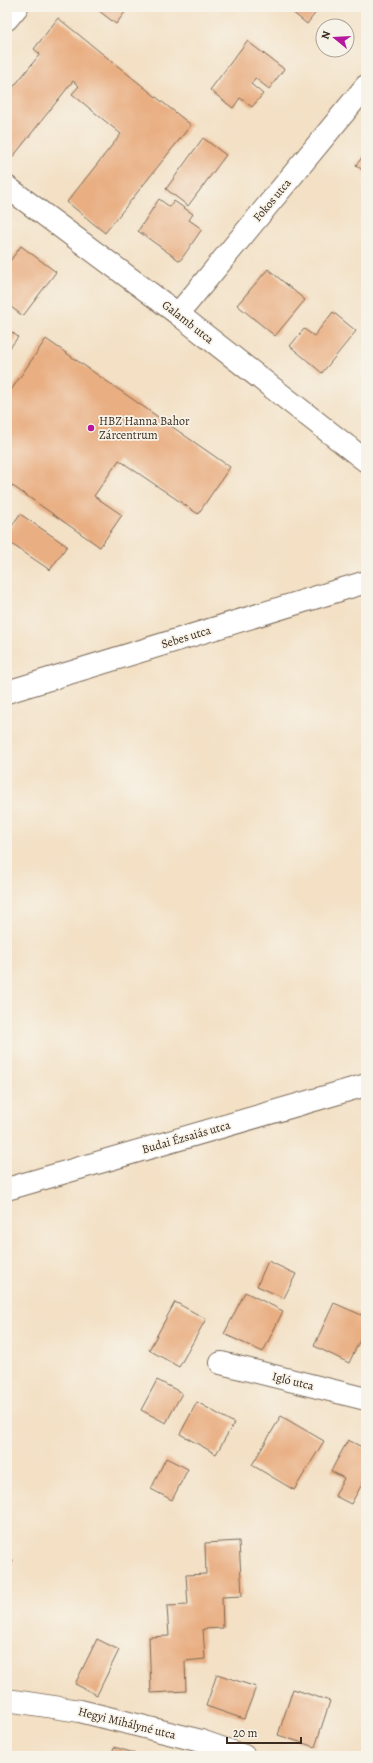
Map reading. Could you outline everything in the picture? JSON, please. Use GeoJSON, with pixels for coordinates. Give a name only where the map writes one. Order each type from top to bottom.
{"type":"FeatureCollection","features":[{"type":"Feature","properties":{"kind":"street"},"geometry":{"type":"LineString","coordinates":[[7,19],[17,7]]}},
{"type":"Feature","properties":{"kind":"street","name":"Fokos utca"},"geometry":{"type":"LineString","coordinates":[[178,314],[366,86]]}},
{"type":"Feature","properties":{"kind":"street","name":"Galamb utca"},"geometry":{"type":"LineString","coordinates":[[7,187],[178,314],[366,461]]}},
{"type":"Feature","properties":{"kind":"street","name":"Sebes utca"},"geometry":{"type":"LineString","coordinates":[[7,692],[366,582]]}},
{"type":"Feature","properties":{"kind":"street","name":"Budai Ézsaiás utca"},"geometry":{"type":"LineString","coordinates":[[7,1189],[366,1085]]}},
{"type":"Feature","properties":{"kind":"street","name":"Igló utca"},"geometry":{"type":"LineString","coordinates":[[221,1363],[366,1399]]}},
{"type":"Feature","properties":{"kind":"street","name":"Hegyi Mihályné utca"},"geometry":{"type":"LineString","coordinates":[[7,1700],[80,1711],[201,1741],[244,1756]]}},
{"type":"Feature","properties":{"kind":"building"},"geometry":{"type":"Polygon","coordinates":[[[94,7],[129,7],[116,24],[94,7]]]}},
{"type":"Feature","properties":{"kind":"building"},"geometry":{"type":"Polygon","coordinates":[[[286,7],[320,7],[307,24],[286,7]]]}},
{"type":"Feature","properties":{"kind":"building"},"geometry":{"type":"Polygon","coordinates":[[[58,18],[191,125],[105,233],[67,202],[121,134],[72,94],[79,86],[73,81],[12,158],[7,154],[7,95],[40,54],[34,49],[58,18]]]}},
{"type":"Feature","properties":{"kind":"building"},"geometry":{"type":"Polygon","coordinates":[[[247,41],[284,69],[269,89],[255,78],[251,84],[263,94],[252,107],[240,98],[233,108],[210,90],[247,41]]]}},
{"type":"Feature","properties":{"kind":"building"},"geometry":{"type":"Polygon","coordinates":[[[203,138],[226,155],[188,206],[166,189],[203,138]]]}},
{"type":"Feature","properties":{"kind":"building"},"geometry":{"type":"Polygon","coordinates":[[[366,153],[366,173],[356,165],[366,153]]]}},
{"type":"Feature","properties":{"kind":"building"},"geometry":{"type":"Polygon","coordinates":[[[159,199],[170,207],[174,201],[193,214],[189,220],[202,229],[180,261],[138,231],[159,199]]]}},
{"type":"Feature","properties":{"kind":"building"},"geometry":{"type":"Polygon","coordinates":[[[21,246],[56,272],[23,316],[7,304],[7,265],[21,246]]]}},
{"type":"Feature","properties":{"kind":"building"},"geometry":{"type":"Polygon","coordinates":[[[268,269],[305,300],[275,336],[237,305],[268,269]]]}},
{"type":"Feature","properties":{"kind":"building"},"geometry":{"type":"Polygon","coordinates":[[[333,312],[356,331],[322,373],[290,346],[304,329],[314,336],[333,312]]]}},
{"type":"Feature","properties":{"kind":"building"},"geometry":{"type":"Polygon","coordinates":[[[7,328],[18,337],[7,352],[7,328]]]}},
{"type":"Feature","properties":{"kind":"building","name":"HBZ Hanna Bahor Zárcentrum"},"geometry":{"type":"Polygon","coordinates":[[[46,339],[230,467],[198,514],[119,460],[94,496],[122,515],[100,547],[7,482],[7,396],[46,339]]]}},
{"type":"Feature","properties":{"kind":"building"},"geometry":{"type":"Polygon","coordinates":[[[20,514],[67,546],[50,570],[7,541],[7,533],[20,514]]]}},
{"type":"Feature","properties":{"kind":"building"},"geometry":{"type":"Polygon","coordinates":[[[268,1261],[296,1274],[284,1298],[257,1286],[268,1261]]]}},
{"type":"Feature","properties":{"kind":"building"},"geometry":{"type":"Polygon","coordinates":[[[245,1292],[283,1311],[263,1352],[224,1334],[245,1292]]]}},
{"type":"Feature","properties":{"kind":"building"},"geometry":{"type":"Polygon","coordinates":[[[175,1302],[206,1319],[179,1367],[149,1350],[175,1302]]]}},
{"type":"Feature","properties":{"kind":"building"},"geometry":{"type":"Polygon","coordinates":[[[334,1303],[366,1317],[366,1327],[349,1363],[314,1346],[334,1303]]]}},
{"type":"Feature","properties":{"kind":"building"},"geometry":{"type":"Polygon","coordinates":[[[157,1380],[182,1393],[166,1423],[141,1410],[157,1380]]]}},
{"type":"Feature","properties":{"kind":"building"},"geometry":{"type":"Polygon","coordinates":[[[197,1402],[234,1423],[216,1454],[180,1434],[197,1402]]]}},
{"type":"Feature","properties":{"kind":"building"},"geometry":{"type":"Polygon","coordinates":[[[281,1416],[324,1441],[294,1490],[252,1465],[281,1416]]]}},
{"type":"Feature","properties":{"kind":"building"},"geometry":{"type":"Polygon","coordinates":[[[348,1440],[366,1449],[366,1477],[351,1504],[335,1496],[344,1478],[331,1471],[348,1440]]]}},
{"type":"Feature","properties":{"kind":"building"},"geometry":{"type":"Polygon","coordinates":[[[166,1458],[188,1469],[172,1500],[151,1489],[166,1458]]]}},
{"type":"Feature","properties":{"kind":"building"},"geometry":{"type":"Polygon","coordinates":[[[239,1541],[242,1596],[222,1597],[223,1628],[203,1629],[205,1659],[185,1661],[186,1691],[151,1693],[149,1637],[169,1636],[167,1606],[188,1605],[186,1575],[206,1574],[205,1543],[239,1541]]]}},
{"type":"Feature","properties":{"kind":"building"},"geometry":{"type":"Polygon","coordinates":[[[7,1557],[13,1560],[7,1575],[7,1557]]]}},
{"type":"Feature","properties":{"kind":"building"},"geometry":{"type":"Polygon","coordinates":[[[97,1639],[119,1650],[97,1695],[75,1684],[97,1639]]]}},
{"type":"Feature","properties":{"kind":"building"},"geometry":{"type":"Polygon","coordinates":[[[217,1674],[256,1687],[244,1719],[206,1706],[217,1674]]]}},
{"type":"Feature","properties":{"kind":"building"},"geometry":{"type":"Polygon","coordinates":[[[293,1689],[330,1701],[315,1747],[278,1735],[293,1689]]]}},
{"type":"Feature","properties":{"kind":"building"},"geometry":{"type":"Polygon","coordinates":[[[114,1747],[144,1756],[111,1756],[114,1747]]]}},
{"type":"Feature","properties":{"kind":"place","name":"HBZ Hanna Bahor Zárcentrum"},"geometry":{"type":"Point","coordinates":[91,428]}}]}
